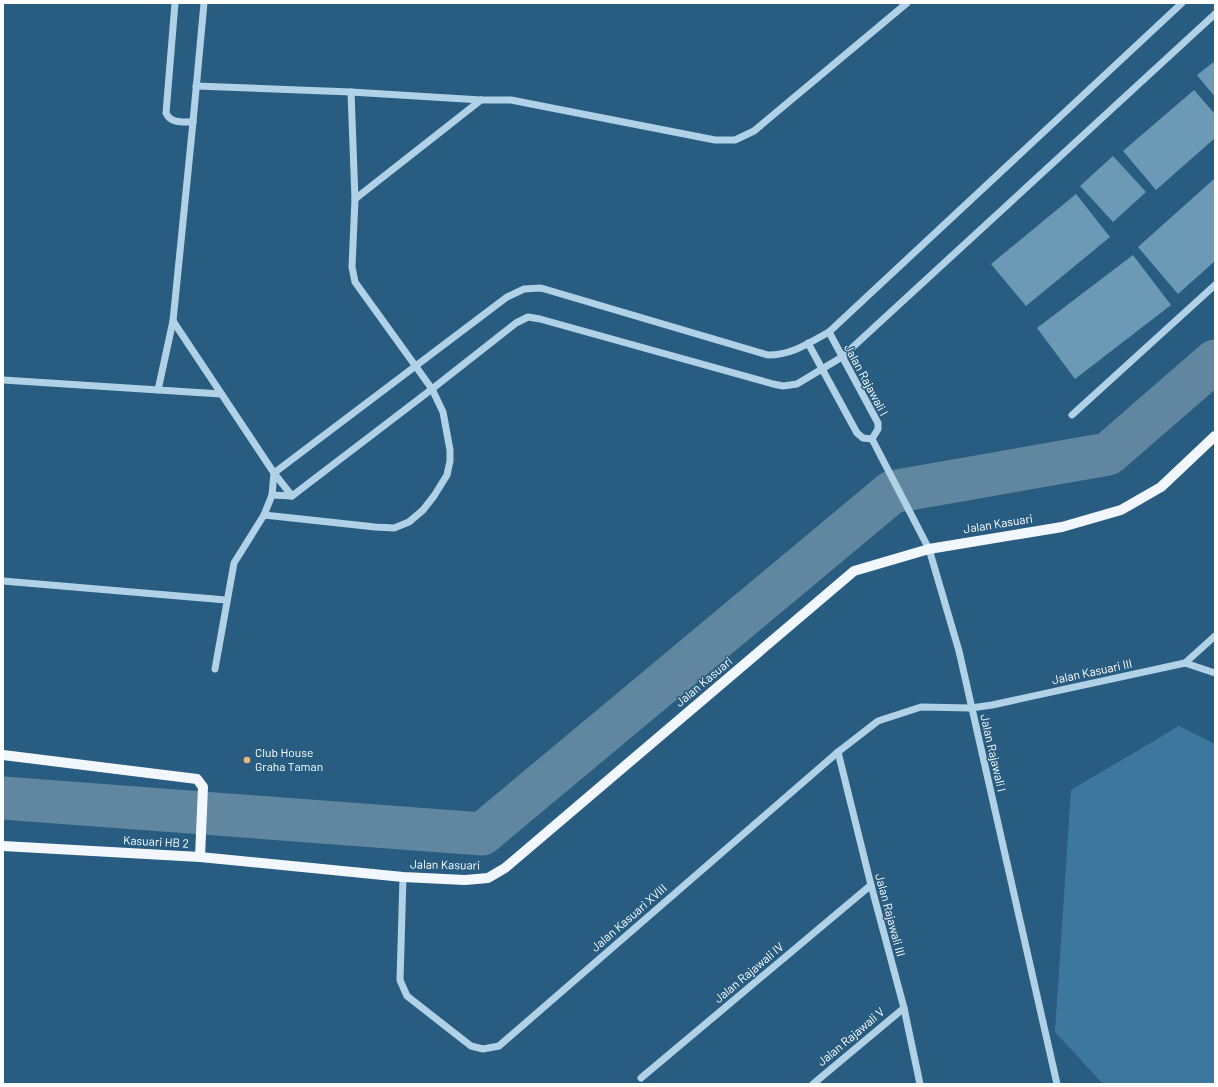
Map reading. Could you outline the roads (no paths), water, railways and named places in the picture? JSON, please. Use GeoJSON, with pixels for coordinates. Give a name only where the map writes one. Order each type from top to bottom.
{"type":"FeatureCollection","features":[{"type":"Feature","properties":{"kind":"main road","name":"Jalan Kasuari"},"geometry":{"type":"LineString","coordinates":[[200,857],[403,877],[466,880],[488,878],[505,868],[854,571],[929,549],[1062,527],[1121,510],[1161,487],[1215,436]]}},
{"type":"Feature","properties":{"kind":"main road","name":"Kasuari HB 2"},"geometry":{"type":"LineString","coordinates":[[3,755],[193,778],[199,780],[203,787],[202,842],[200,857],[3,846]]}},
{"type":"Feature","properties":{"kind":"street"},"geometry":{"type":"LineString","coordinates":[[175,3],[166,113],[168,118],[175,121],[193,122]]}},
{"type":"Feature","properties":{"kind":"street"},"geometry":{"type":"LineString","coordinates":[[158,390],[173,321],[204,3]]}},
{"type":"Feature","properties":{"kind":"street"},"geometry":{"type":"LineString","coordinates":[[196,86],[351,92],[481,100],[511,100],[715,140],[735,140],[754,131],[907,3]]}},
{"type":"Feature","properties":{"kind":"street"},"geometry":{"type":"LineString","coordinates":[[215,669],[226,600],[234,564],[264,515],[272,495],[274,473],[508,297],[524,289],[541,288],[768,355],[780,355],[793,351],[829,332],[1182,3]]}},
{"type":"Feature","properties":{"kind":"street"},"geometry":{"type":"LineString","coordinates":[[272,495],[292,496],[516,323],[528,317],[540,319],[783,386],[797,384],[842,357],[1215,14]]}},
{"type":"Feature","properties":{"kind":"street"},"geometry":{"type":"LineString","coordinates":[[264,515],[375,528],[394,528],[409,522],[434,496],[446,475],[450,461],[450,450],[443,412],[432,389],[355,282],[352,267],[355,199],[351,92]]}},
{"type":"Feature","properties":{"kind":"street"},"geometry":{"type":"LineString","coordinates":[[355,199],[481,100]]}},
{"type":"Feature","properties":{"kind":"street"},"geometry":{"type":"LineString","coordinates":[[1072,415],[1215,285]]}},
{"type":"Feature","properties":{"kind":"street"},"geometry":{"type":"LineString","coordinates":[[173,321],[274,473],[292,496]]}},
{"type":"Feature","properties":{"kind":"street","name":"Jalan Rajawali I"},"geometry":{"type":"LineString","coordinates":[[829,332],[878,423],[878,429],[873,442],[929,549],[959,651],[1058,1084]]}},
{"type":"Feature","properties":{"kind":"street"},"geometry":{"type":"LineString","coordinates":[[808,343],[857,434],[873,442]]}},
{"type":"Feature","properties":{"kind":"street"},"geometry":{"type":"LineString","coordinates":[[3,380],[221,394]]}},
{"type":"Feature","properties":{"kind":"street"},"geometry":{"type":"LineString","coordinates":[[3,581],[226,600]]}},
{"type":"Feature","properties":{"kind":"street"},"geometry":{"type":"LineString","coordinates":[[1215,636],[1186,663],[1215,673]]}},
{"type":"Feature","properties":{"kind":"street","name":"Jalan Kasuari III"},"geometry":{"type":"LineString","coordinates":[[971,708],[992,705],[1186,663]]}},
{"type":"Feature","properties":{"kind":"street","name":"Jalan Kasuari XVIII"},"geometry":{"type":"LineString","coordinates":[[403,877],[400,980],[407,996],[471,1046],[482,1049],[499,1046],[838,752],[878,721],[920,707],[971,708]]}},
{"type":"Feature","properties":{"kind":"street","name":"Jalan Rajawali III"},"geometry":{"type":"LineString","coordinates":[[838,752],[871,885],[904,1008],[920,1084]]}},
{"type":"Feature","properties":{"kind":"street","name":"Jalan Rajawali IV"},"geometry":{"type":"LineString","coordinates":[[641,1078],[871,885]]}},
{"type":"Feature","properties":{"kind":"street","name":"Jalan Rajawali V"},"geometry":{"type":"LineString","coordinates":[[813,1084],[904,1008]]}},
{"type":"Feature","properties":{"kind":"waterway"},"geometry":{"type":"LineString","coordinates":[[3,798],[482,834],[892,492],[1108,454],[1215,361]]}},
{"type":"Feature","properties":{"kind":"place","name":"Club House Graha Taman"},"geometry":{"type":"Point","coordinates":[247,760]}}]}
